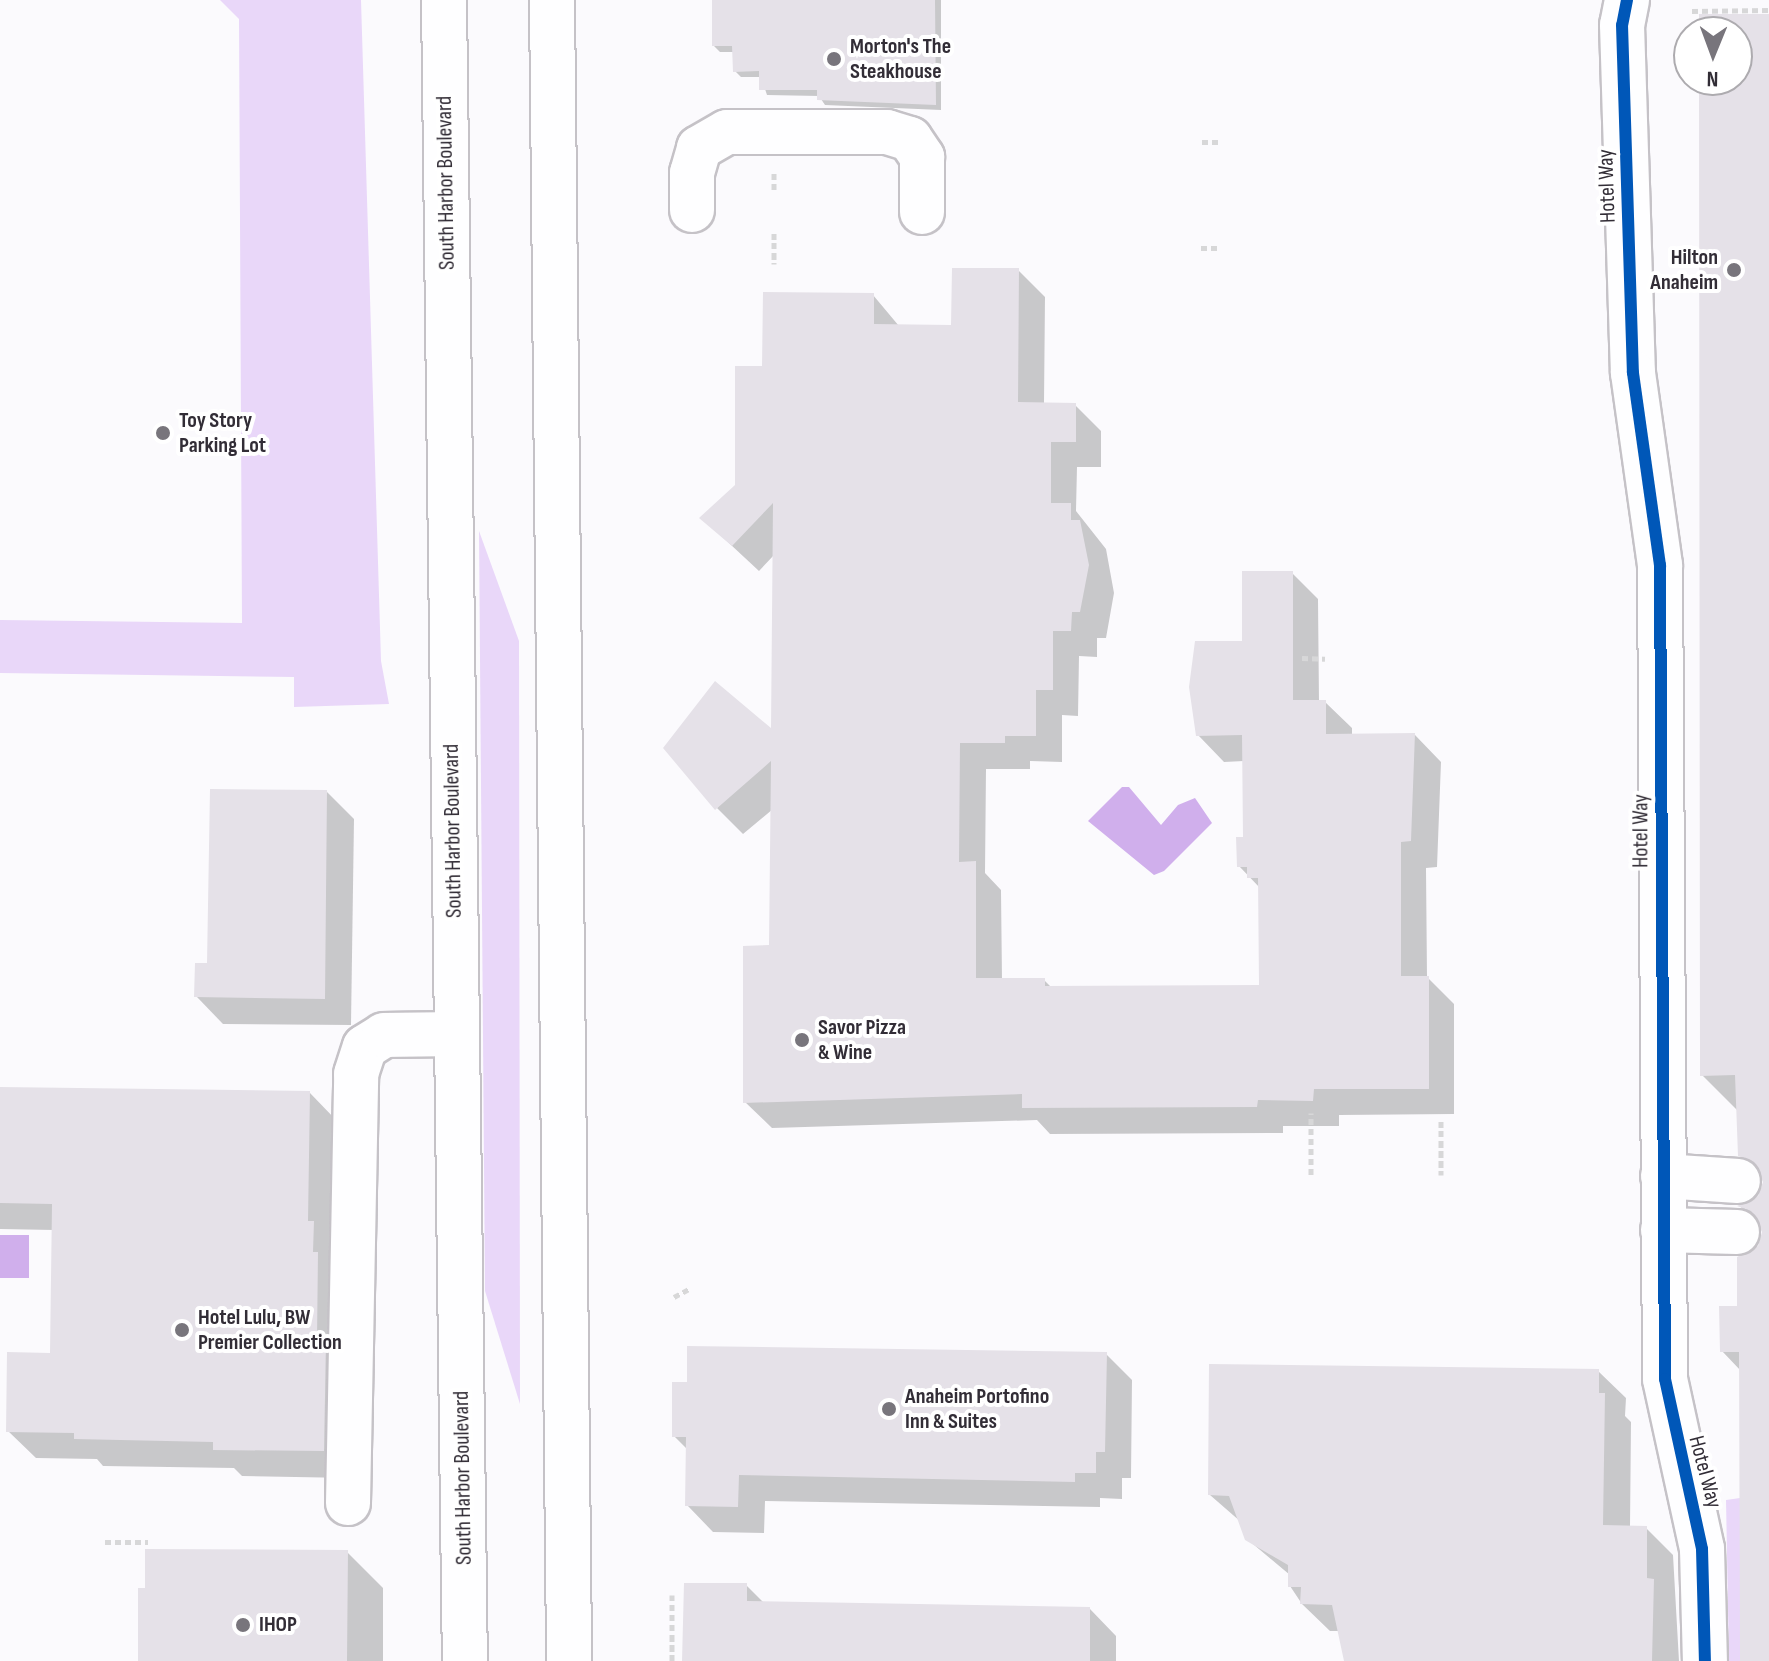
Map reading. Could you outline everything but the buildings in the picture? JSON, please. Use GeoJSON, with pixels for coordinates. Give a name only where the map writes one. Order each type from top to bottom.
{"type":"FeatureCollection","features":[{"type":"Feature","properties":{"kind":"main road","name":"South Harbor Boulevard"},"geometry":{"type":"LineString","coordinates":[[444,0],[465,1661]]}},
{"type":"Feature","properties":{"kind":"main road"},"geometry":{"type":"LineString","coordinates":[[552,0],[569,1661]]}},
{"type":"Feature","properties":{"kind":"main road","name":"Hotel Way"},"geometry":{"type":"LineString","coordinates":[[1619,8],[1633,373],[1660,565],[1665,1379],[1702,1549],[1705,1661]]}},
{"type":"Feature","properties":{"kind":"main road"},"geometry":{"type":"LineString","coordinates":[[692,210],[692,173],[699,148],[727,132],[887,132],[910,139],[922,157],[922,212]]}},
{"type":"Feature","properties":{"kind":"main road"},"geometry":{"type":"LineString","coordinates":[[348,1503],[356,1074],[365,1047],[384,1035],[455,1034]]}},
{"type":"Feature","properties":{"kind":"main road"},"geometry":{"type":"LineString","coordinates":[[1663,1204],[1737,1206]]}},
{"type":"Feature","properties":{"kind":"path"},"geometry":{"type":"LineString","coordinates":[[1692,11],[1769,10]]}},
{"type":"Feature","properties":{"kind":"path"},"geometry":{"type":"LineString","coordinates":[[1202,142],[1218,142]]}},
{"type":"Feature","properties":{"kind":"path"},"geometry":{"type":"LineString","coordinates":[[774,233],[774,264]]}},
{"type":"Feature","properties":{"kind":"path"},"geometry":{"type":"LineString","coordinates":[[1201,248],[1218,248]]}},
{"type":"Feature","properties":{"kind":"path"},"geometry":{"type":"LineString","coordinates":[[1302,658],[1325,659]]}},
{"type":"Feature","properties":{"kind":"path"},"geometry":{"type":"LineString","coordinates":[[1311,1113],[1311,1175]]}},
{"type":"Feature","properties":{"kind":"path"},"geometry":{"type":"LineString","coordinates":[[1441,1121],[1441,1175]]}},
{"type":"Feature","properties":{"kind":"path"},"geometry":{"type":"LineString","coordinates":[[674,1297],[689,1289]]}},
{"type":"Feature","properties":{"kind":"path"},"geometry":{"type":"LineString","coordinates":[[105,1542],[148,1542]]}},
{"type":"Feature","properties":{"kind":"path"},"geometry":{"type":"LineString","coordinates":[[672,1595],[672,1661]]}},
{"type":"Feature","properties":{"kind":"shaded area"},"geometry":{"type":"Polygon","coordinates":[[[220,0],[361,0],[381,661],[389,704],[294,707],[294,677],[0,673],[0,620],[242,623],[239,19],[220,0]]]}},
{"type":"Feature","properties":{"kind":"shaded area"},"geometry":{"type":"Polygon","coordinates":[[[479,531],[519,641],[520,1404],[485,1291],[479,531]]]}},
{"type":"Feature","properties":{"kind":"shaded area"},"geometry":{"type":"Polygon","coordinates":[[[1122,787],[1129,787],[1161,825],[1178,805],[1195,798],[1212,823],[1164,871],[1154,875],[1088,821],[1122,787]]]}},
{"type":"Feature","properties":{"kind":"shaded area"},"geometry":{"type":"Polygon","coordinates":[[[0,1235],[29,1235],[29,1278],[0,1278],[0,1235]]]}},
{"type":"Feature","properties":{"kind":"shaded area"},"geometry":{"type":"Polygon","coordinates":[[[1740,1498],[1740,1661],[1729,1661],[1726,1500],[1740,1498]]]}},
{"type":"Feature","properties":{"kind":"cycle path"},"geometry":{"type":"LineString","coordinates":[[1627,0],[1622,25],[1633,373],[1660,565],[1665,1379],[1702,1549],[1705,1661]]}},
{"type":"Feature","properties":{"kind":"place","name":"Morton's The Steakhouse"},"geometry":{"type":"Point","coordinates":[834,59]}},
{"type":"Feature","properties":{"kind":"place","name":"Hilton Anaheim"},"geometry":{"type":"Point","coordinates":[1734,270]}},
{"type":"Feature","properties":{"kind":"place","name":"Toy Story Parking Lot"},"geometry":{"type":"Point","coordinates":[163,433]}},
{"type":"Feature","properties":{"kind":"place","name":"Savor Pizza & Wine"},"geometry":{"type":"Point","coordinates":[802,1040]}},
{"type":"Feature","properties":{"kind":"place","name":"Hotel Lulu, BW Premier Collection"},"geometry":{"type":"Point","coordinates":[182,1330]}},
{"type":"Feature","properties":{"kind":"place","name":"Anaheim Portofino Inn & Suites"},"geometry":{"type":"Point","coordinates":[889,1409]}},
{"type":"Feature","properties":{"kind":"place","name":"IHOP"},"geometry":{"type":"Point","coordinates":[243,1625]}}]}
